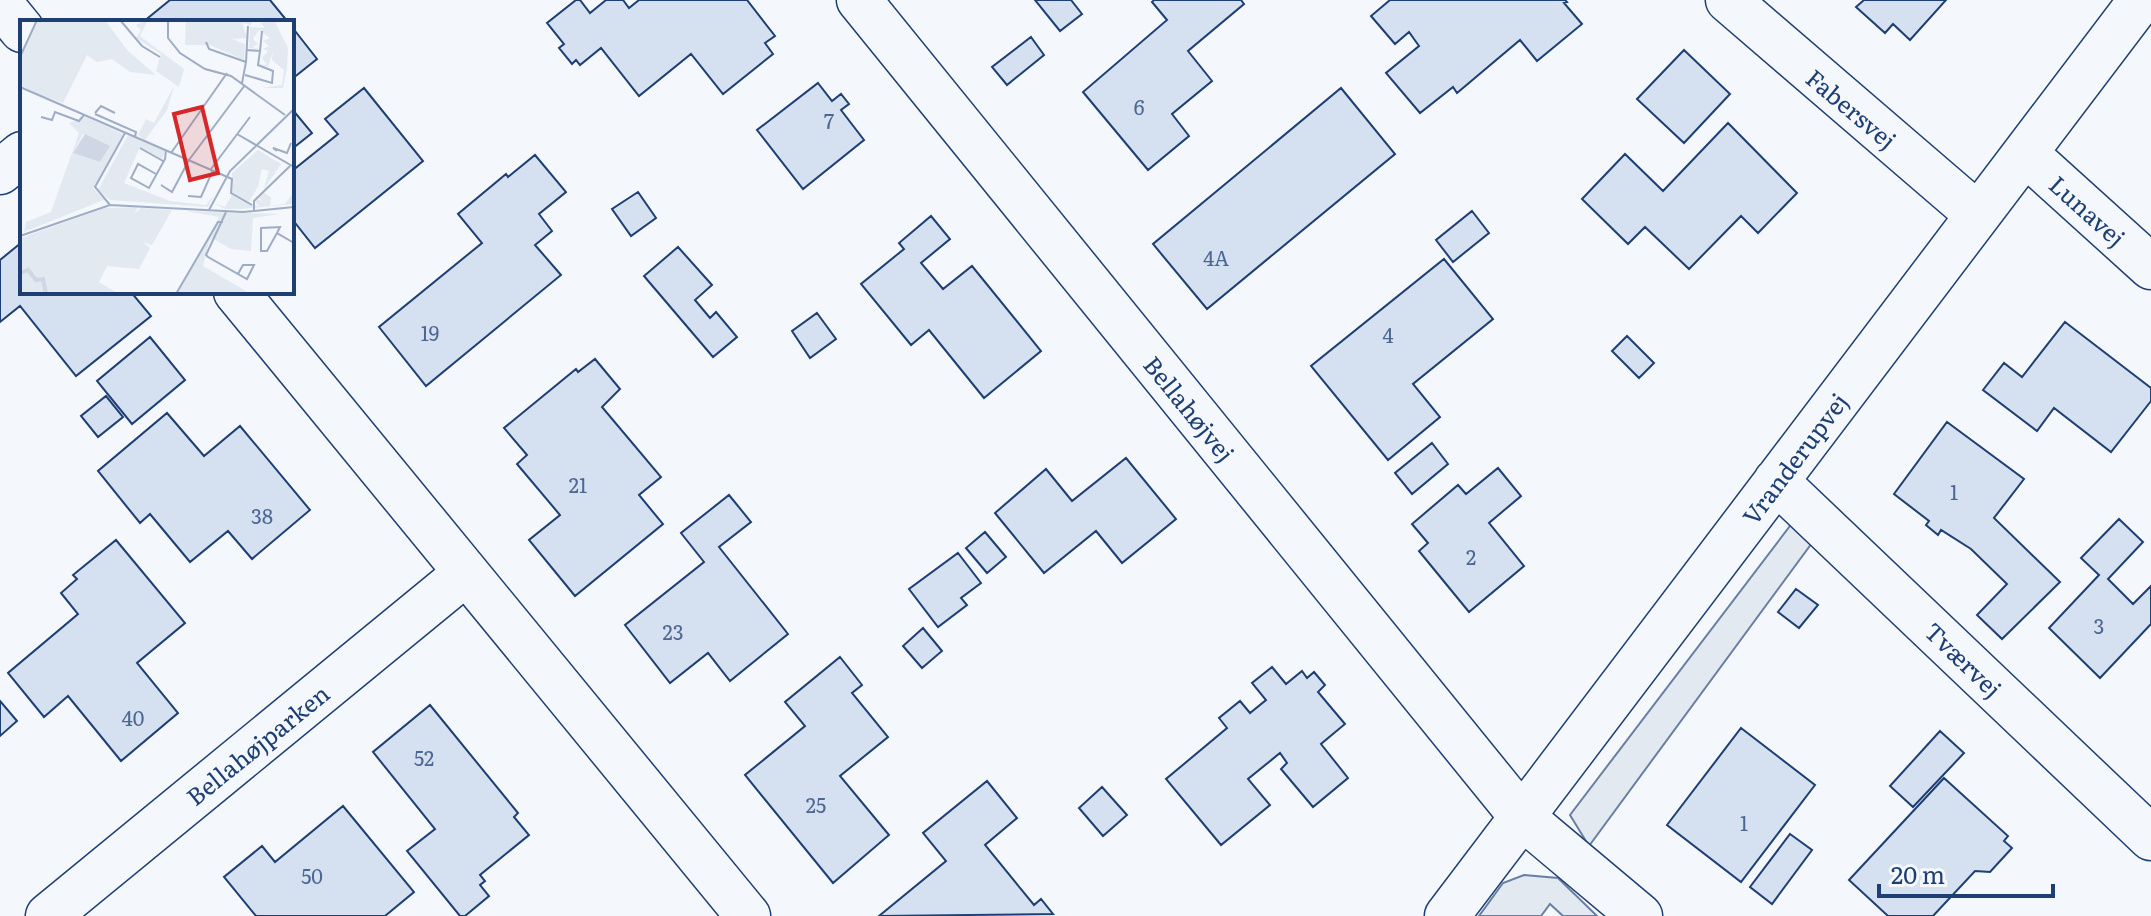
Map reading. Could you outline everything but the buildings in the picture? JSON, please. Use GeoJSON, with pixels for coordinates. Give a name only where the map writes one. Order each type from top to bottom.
{"type":"FeatureCollection","features":[{"type":"Feature","properties":{"kind":"street","name":"Bellahøjvej"},"geometry":{"type":"LineString","coordinates":[[859,0],[1522,817],[1640,916]]}},
{"type":"Feature","properties":{"kind":"street","name":"Fabersvej"},"geometry":{"type":"LineString","coordinates":[[1728,0],[1978,215]]}},
{"type":"Feature","properties":{"kind":"street","name":"Vranderupvej"},"geometry":{"type":"LineString","coordinates":[[1447,916],[2141,0]]}},
{"type":"Feature","properties":{"kind":"street"},"geometry":{"type":"LineString","coordinates":[[0,3],[20,28]]}},
{"type":"Feature","properties":{"kind":"street","name":"Lunavej"},"geometry":{"type":"LineString","coordinates":[[2025,153],[2151,267]]}},
{"type":"Feature","properties":{"kind":"street"},"geometry":{"type":"LineString","coordinates":[[0,172],[20,156]]}},
{"type":"Feature","properties":{"kind":"street"},"geometry":{"type":"LineString","coordinates":[[238,294],[748,916]]}},
{"type":"Feature","properties":{"kind":"street","name":"Tværvej"},"geometry":{"type":"LineString","coordinates":[[1776,481],[2151,838]]}},
{"type":"Feature","properties":{"kind":"street","name":"Bellahøjparken"},"geometry":{"type":"LineString","coordinates":[[48,916],[466,573]]}},
{"type":"Feature","properties":{"kind":"shaded area"},"geometry":{"type":"Polygon","coordinates":[[[1796,518],[1820,532],[1589,846],[1570,815],[1796,518]]]}},
{"type":"Feature","properties":{"kind":"shaded area"},"geometry":{"type":"Polygon","coordinates":[[[1524,875],[1558,878],[1597,916],[1563,916],[1550,904],[1541,916],[1479,916],[1503,883],[1524,875]]]}}]}
